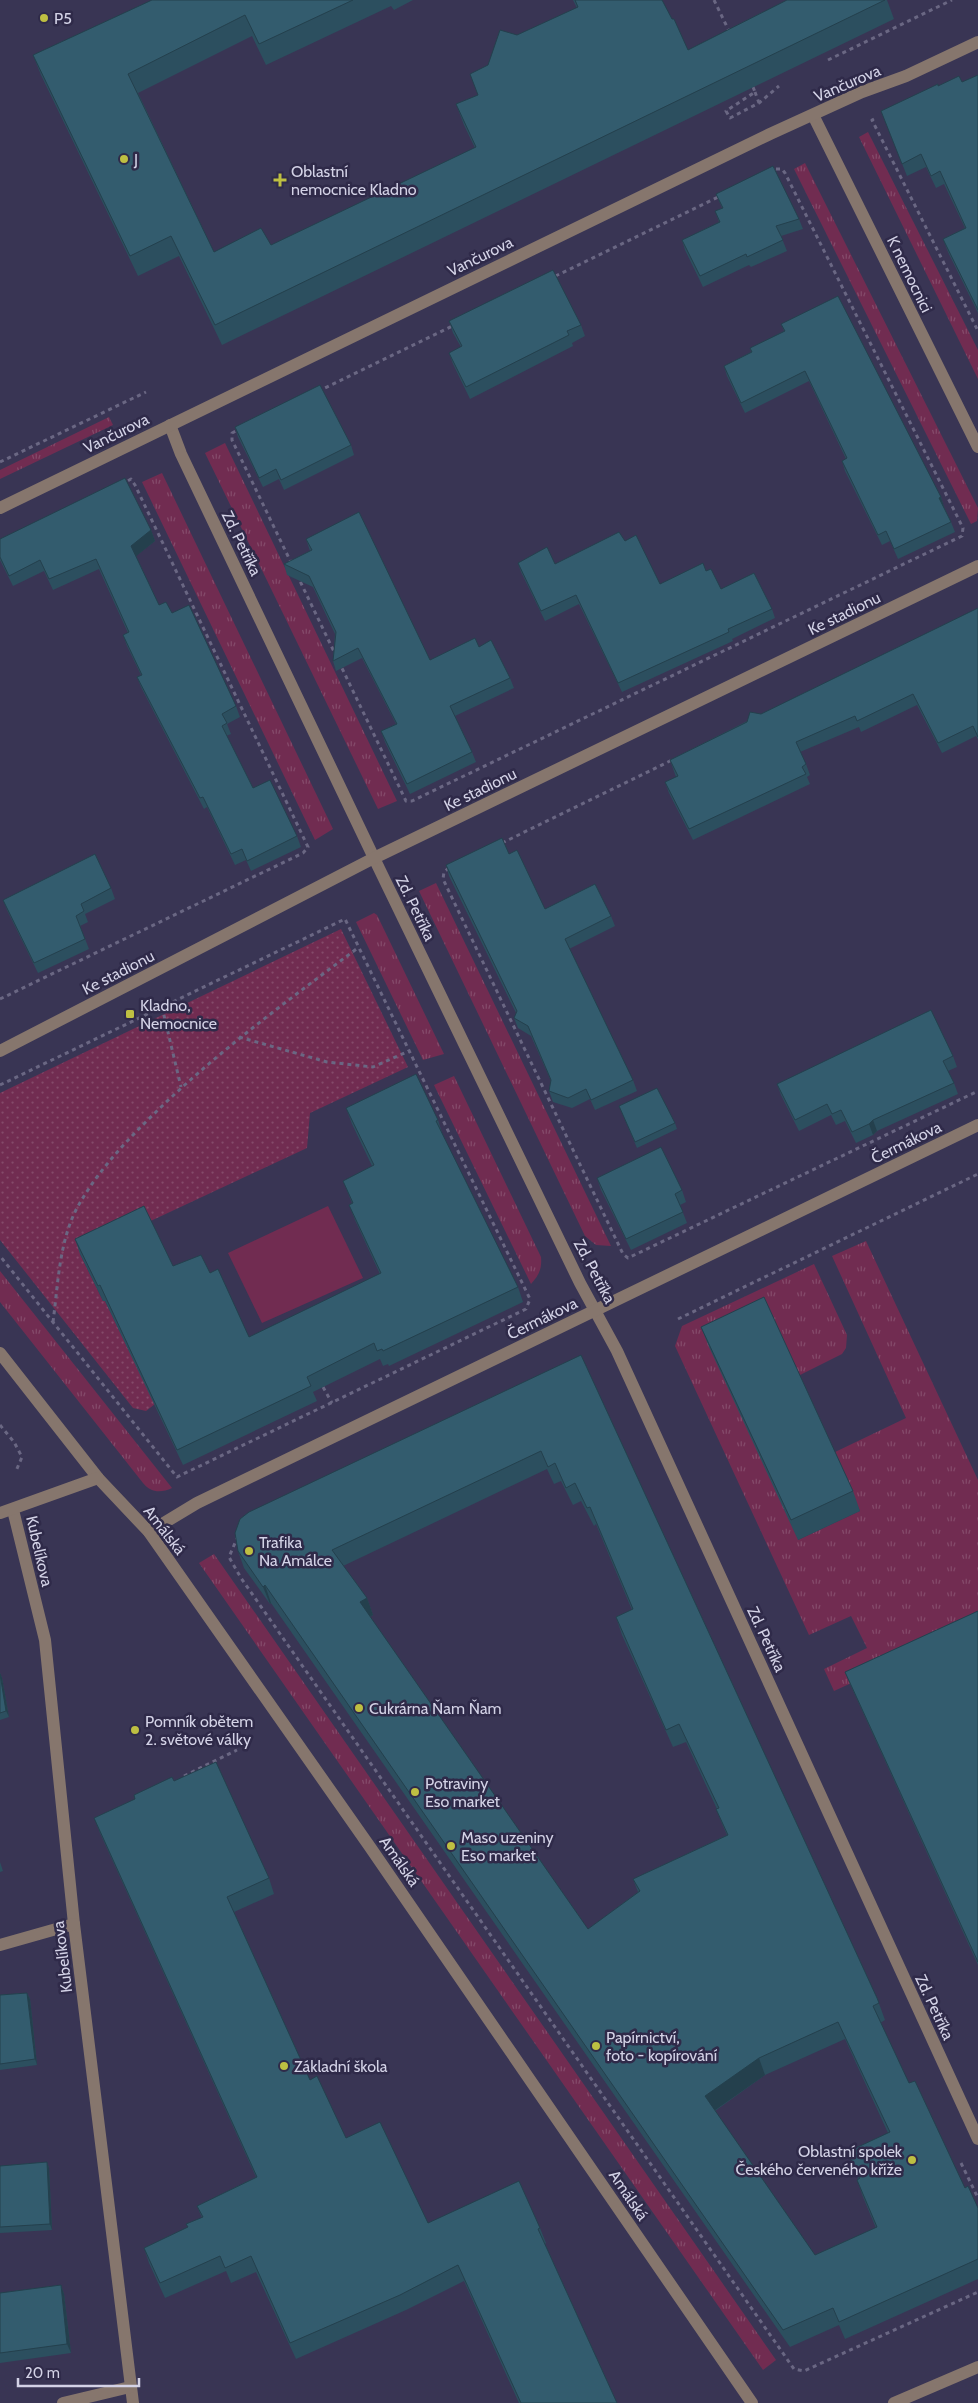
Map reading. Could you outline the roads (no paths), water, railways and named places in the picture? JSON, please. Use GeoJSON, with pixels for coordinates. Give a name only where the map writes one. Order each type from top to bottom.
{"type":"FeatureCollection","features":[{"type":"Feature","properties":{"kind":"street","name":"Vančurova"},"geometry":{"type":"LineString","coordinates":[[0,508],[761,138],[862,92],[906,76],[978,42]]}},
{"type":"Feature","properties":{"kind":"street","name":"K nemocnici"},"geometry":{"type":"LineString","coordinates":[[813,115],[978,447]]}},
{"type":"Feature","properties":{"kind":"street","name":"Zd. Petříka"},"geometry":{"type":"LineString","coordinates":[[170,425],[181,454],[374,858],[580,1282],[597,1309],[978,2139]]}},
{"type":"Feature","properties":{"kind":"street","name":"Ke stadionu"},"geometry":{"type":"LineString","coordinates":[[0,1050],[374,858],[978,566]]}},
{"type":"Feature","properties":{"kind":"street","name":"Čermákova"},"geometry":{"type":"LineString","coordinates":[[149,1532],[197,1503],[978,1124]]}},
{"type":"Feature","properties":{"kind":"street","name":"Amálská"},"geometry":{"type":"LineString","coordinates":[[0,1353],[98,1478],[149,1532],[370,1847],[752,2403]]}},
{"type":"Feature","properties":{"kind":"street"},"geometry":{"type":"LineString","coordinates":[[0,1513],[13,1510],[98,1478]]}},
{"type":"Feature","properties":{"kind":"street","name":"Kubelíkova"},"geometry":{"type":"LineString","coordinates":[[13,1510],[44,1640],[74,1924],[133,2403]]}},
{"type":"Feature","properties":{"kind":"street"},"geometry":{"type":"LineString","coordinates":[[0,1945],[74,1924]]}},
{"type":"Feature","properties":{"kind":"street"},"geometry":{"type":"LineString","coordinates":[[894,2403],[978,2367]]}},
{"type":"Feature","properties":{"kind":"street"},"geometry":{"type":"LineString","coordinates":[[64,2403],[130,2387]]}},
{"type":"Feature","properties":{"kind":"place","name":"P5"},"geometry":{"type":"Point","coordinates":[44,18]}},
{"type":"Feature","properties":{"kind":"place","name":"J"},"geometry":{"type":"Point","coordinates":[124,159]}},
{"type":"Feature","properties":{"kind":"place","name":"Oblastní nemocnice Kladno"},"geometry":{"type":"Point","coordinates":[280,180]}},
{"type":"Feature","properties":{"kind":"place","name":"Kladno, Nemocnice"},"geometry":{"type":"Point","coordinates":[130,1014]}},
{"type":"Feature","properties":{"kind":"place","name":"Trafika Na Amálce"},"geometry":{"type":"Point","coordinates":[249,1551]}},
{"type":"Feature","properties":{"kind":"place","name":"Cukrárna Ňam Ňam"},"geometry":{"type":"Point","coordinates":[359,1708]}},
{"type":"Feature","properties":{"kind":"place","name":"Pomník obětem 2. světové války"},"geometry":{"type":"Point","coordinates":[135,1730]}},
{"type":"Feature","properties":{"kind":"place","name":"Potraviny Eso market"},"geometry":{"type":"Point","coordinates":[415,1792]}},
{"type":"Feature","properties":{"kind":"place","name":"Maso uzeniny Eso market"},"geometry":{"type":"Point","coordinates":[451,1846]}},
{"type":"Feature","properties":{"kind":"place","name":"Papírnictví, foto - kopírování"},"geometry":{"type":"Point","coordinates":[596,2046]}},
{"type":"Feature","properties":{"kind":"place","name":"Základní škola"},"geometry":{"type":"Point","coordinates":[284,2066]}},
{"type":"Feature","properties":{"kind":"place","name":"Oblastní spolek Českého červeného kříže"},"geometry":{"type":"Point","coordinates":[912,2160]}}]}
